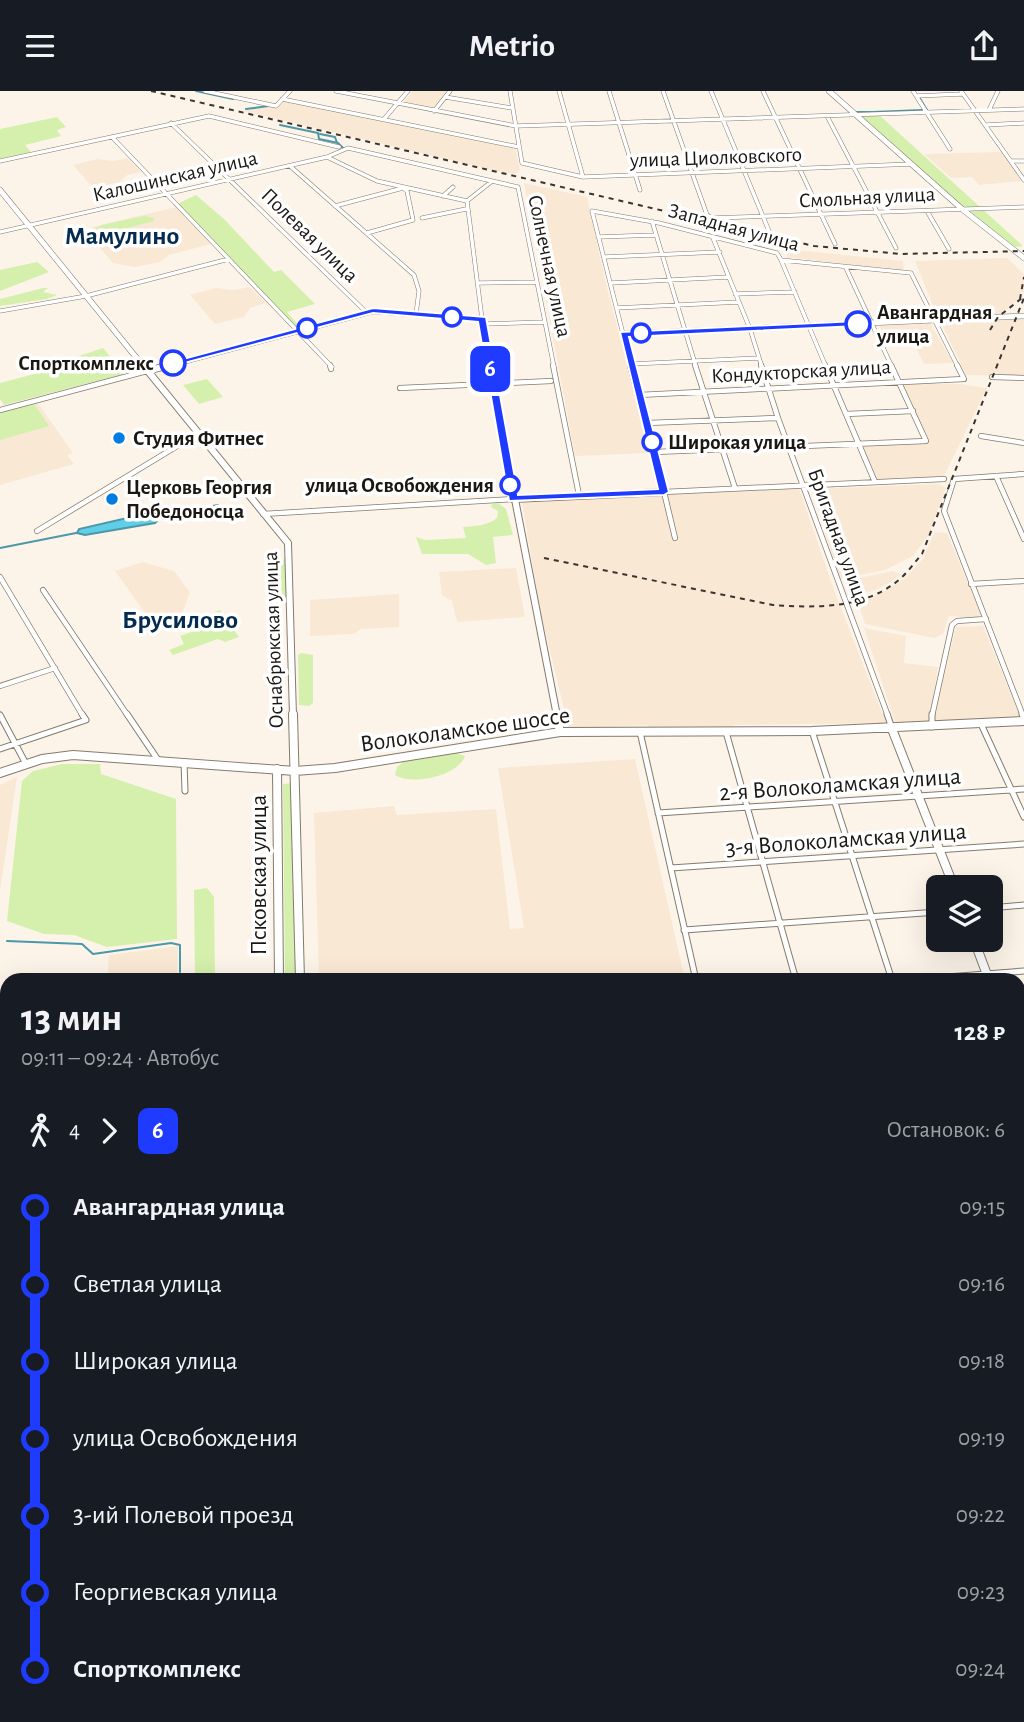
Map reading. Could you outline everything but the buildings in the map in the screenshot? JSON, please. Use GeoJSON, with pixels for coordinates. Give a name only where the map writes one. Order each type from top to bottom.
{"type":"FeatureCollection","features":[{"type":"Feature","properties":{"kind":"street"},"geometry":{"type":"LineString","coordinates":[[205,91],[276,106],[290,91]]}},
{"type":"Feature","properties":{"kind":"street"},"geometry":{"type":"LineString","coordinates":[[235,96],[240,91]]}},
{"type":"Feature","properties":{"kind":"street"},"geometry":{"type":"LineString","coordinates":[[336,91],[516,126],[1023,109],[1022,104]]}},
{"type":"Feature","properties":{"kind":"street"},"geometry":{"type":"LineString","coordinates":[[364,96],[368,91]]}},
{"type":"Feature","properties":{"kind":"street"},"geometry":{"type":"LineString","coordinates":[[384,120],[408,91]]}},
{"type":"Feature","properties":{"kind":"street"},"geometry":{"type":"LineString","coordinates":[[434,111],[450,91]]}},
{"type":"Feature","properties":{"kind":"street"},"geometry":{"type":"LineString","coordinates":[[282,99],[519,147],[510,91]]}},
{"type":"Feature","properties":{"kind":"street"},"geometry":{"type":"LineString","coordinates":[[559,91],[583,177]]}},
{"type":"Feature","properties":{"kind":"street"},"geometry":{"type":"LineString","coordinates":[[609,91],[638,176],[640,190]]}},
{"type":"Feature","properties":{"kind":"street"},"geometry":{"type":"LineString","coordinates":[[663,91],[691,174]]}},
{"type":"Feature","properties":{"kind":"street"},"geometry":{"type":"LineString","coordinates":[[711,91],[769,231]]}},
{"type":"Feature","properties":{"kind":"street"},"geometry":{"type":"LineString","coordinates":[[763,91],[835,244]]}},
{"type":"Feature","properties":{"kind":"street"},"geometry":{"type":"LineString","coordinates":[[829,91],[961,209],[1024,258]]}},
{"type":"Feature","properties":{"kind":"street"},"geometry":{"type":"LineString","coordinates":[[913,91],[950,149]]}},
{"type":"Feature","properties":{"kind":"street"},"geometry":{"type":"LineString","coordinates":[[989,110],[998,91]]}},
{"type":"Feature","properties":{"kind":"street"},"geometry":{"type":"LineString","coordinates":[[916,96],[961,92],[1024,180]]}},
{"type":"Feature","properties":{"kind":"street"},"geometry":{"type":"LineString","coordinates":[[445,97],[512,108]]}},
{"type":"Feature","properties":{"kind":"street"},"geometry":{"type":"LineString","coordinates":[[0,161],[213,116],[339,147]]}},
{"type":"Feature","properties":{"kind":"street"},"geometry":{"type":"LineString","coordinates":[[827,116],[896,248]]}},
{"type":"Feature","properties":{"kind":"street","name":"Полевая улица"},"geometry":{"type":"LineString","coordinates":[[171,123],[366,312]]}},
{"type":"Feature","properties":{"kind":"street"},"geometry":{"type":"LineString","coordinates":[[986,125],[1024,123]]}},
{"type":"Feature","properties":{"kind":"street"},"geometry":{"type":"LineString","coordinates":[[112,137],[332,367],[331,369]]}},
{"type":"Feature","properties":{"kind":"street","name":"улица Циолковского"},"geometry":{"type":"LineString","coordinates":[[519,147],[522,163],[583,177],[912,164]]}},
{"type":"Feature","properties":{"kind":"street","name":"Солнечная улица"},"geometry":{"type":"LineString","coordinates":[[331,156],[351,148],[518,187],[579,495]]}},
{"type":"Feature","properties":{"kind":"street"},"geometry":{"type":"LineString","coordinates":[[331,156],[342,167],[403,188],[467,201]]}},
{"type":"Feature","properties":{"kind":"street","name":"Калошинская улица"},"geometry":{"type":"LineString","coordinates":[[0,232],[331,156]]}},
{"type":"Feature","properties":{"kind":"street"},"geometry":{"type":"LineString","coordinates":[[1011,161],[1024,161]]}},
{"type":"Feature","properties":{"kind":"street"},"geometry":{"type":"LineString","coordinates":[[290,166],[418,281],[416,314]]}},
{"type":"Feature","properties":{"kind":"street","name":"Смольная улица"},"geometry":{"type":"LineString","coordinates":[[691,174],[707,215],[712,218],[1024,207]]}},
{"type":"Feature","properties":{"kind":"street"},"geometry":{"type":"LineString","coordinates":[[491,182],[467,201],[466,209],[492,384],[530,589],[560,731]]}},
{"type":"Feature","properties":{"kind":"street"},"geometry":{"type":"LineString","coordinates":[[443,196],[453,187]]}},
{"type":"Feature","properties":{"kind":"street"},"geometry":{"type":"LineString","coordinates":[[335,206],[403,188]]}},
{"type":"Feature","properties":{"kind":"street"},"geometry":{"type":"LineString","coordinates":[[367,233],[413,220],[410,197],[403,188]]}},
{"type":"Feature","properties":{"kind":"street","name":"Оснабрюкская улица"},"geometry":{"type":"LineString","coordinates":[[0,190],[197,434],[285,537],[291,557],[295,771]]}},
{"type":"Feature","properties":{"kind":"street"},"geometry":{"type":"LineString","coordinates":[[422,218],[466,209]]}},
{"type":"Feature","properties":{"kind":"street","name":"Западная улица"},"geometry":{"type":"LineString","coordinates":[[598,237],[592,211],[652,221],[778,253],[781,260],[911,273],[935,320]]}},
{"type":"Feature","properties":{"kind":"street"},"geometry":{"type":"LineString","coordinates":[[927,211],[949,249]]}},
{"type":"Feature","properties":{"kind":"street"},"geometry":{"type":"LineString","coordinates":[[652,221],[668,279],[687,332],[702,391],[735,488]]}},
{"type":"Feature","properties":{"kind":"street"},"geometry":{"type":"LineString","coordinates":[[655,235],[598,237],[675,538]]}},
{"type":"Feature","properties":{"kind":"street","name":"Бригадная улица"},"geometry":{"type":"LineString","coordinates":[[713,238],[750,329],[778,418],[892,729]]}},
{"type":"Feature","properties":{"kind":"street"},"geometry":{"type":"LineString","coordinates":[[604,257],[720,252]]}},
{"type":"Feature","properties":{"kind":"street"},"geometry":{"type":"LineString","coordinates":[[0,311],[86,296],[229,259]]}},
{"type":"Feature","properties":{"kind":"street"},"geometry":{"type":"LineString","coordinates":[[781,260],[811,325],[833,386],[875,482]]}},
{"type":"Feature","properties":{"kind":"street"},"geometry":{"type":"LineString","coordinates":[[654,453],[926,441],[846,268]]}},
{"type":"Feature","properties":{"kind":"street"},"geometry":{"type":"LineString","coordinates":[[611,283],[729,277]]}},
{"type":"Feature","properties":{"kind":"street"},"geometry":{"type":"LineString","coordinates":[[478,283],[536,282]]}},
{"type":"Feature","properties":{"kind":"street"},"geometry":{"type":"LineString","coordinates":[[735,294],[795,292]]}},
{"type":"Feature","properties":{"kind":"street"},"geometry":{"type":"LineString","coordinates":[[616,308],[738,302]]}},
{"type":"Feature","properties":{"kind":"street"},"geometry":{"type":"LineString","coordinates":[[0,410],[366,312],[381,310],[483,321],[545,322]]}},
{"type":"Feature","properties":{"kind":"street"},"geometry":{"type":"LineString","coordinates":[[624,334],[1024,316]]}},
{"type":"Feature","properties":{"kind":"street"},"geometry":{"type":"LineString","coordinates":[[935,320],[964,379]]}},
{"type":"Feature","properties":{"kind":"street"},"geometry":{"type":"LineString","coordinates":[[631,364],[759,358]]}},
{"type":"Feature","properties":{"kind":"street"},"geometry":{"type":"LineString","coordinates":[[992,377],[1024,378]]}},
{"type":"Feature","properties":{"kind":"street","name":"Кондукторская улица"},"geometry":{"type":"LineString","coordinates":[[639,395],[964,379]]}},
{"type":"Feature","properties":{"kind":"street"},"geometry":{"type":"LineString","coordinates":[[400,388],[551,381]]}},
{"type":"Feature","properties":{"kind":"street"},"geometry":{"type":"LineString","coordinates":[[846,414],[913,411]]}},
{"type":"Feature","properties":{"kind":"street"},"geometry":{"type":"LineString","coordinates":[[647,423],[778,418]]}},
{"type":"Feature","properties":{"kind":"street"},"geometry":{"type":"LineString","coordinates":[[37,531],[197,434]]}},
{"type":"Feature","properties":{"kind":"street"},"geometry":{"type":"LineString","coordinates":[[981,436],[1024,443]]}},
{"type":"Feature","properties":{"kind":"street"},"geometry":{"type":"LineString","coordinates":[[1024,474],[954,479],[944,511],[1024,720]]}},
{"type":"Feature","properties":{"kind":"street"},"geometry":{"type":"LineString","coordinates":[[996,476],[1024,538]]}},
{"type":"Feature","properties":{"kind":"street"},"geometry":{"type":"LineString","coordinates":[[263,514],[579,495],[944,479]]}},
{"type":"Feature","properties":{"kind":"street"},"geometry":{"type":"LineString","coordinates":[[0,577],[86,720],[0,749]]}},
{"type":"Feature","properties":{"kind":"street"},"geometry":{"type":"LineString","coordinates":[[971,584],[1024,581]]}},
{"type":"Feature","properties":{"kind":"street"},"geometry":{"type":"LineString","coordinates":[[43,590],[158,760]]}},
{"type":"Feature","properties":{"kind":"street"},"geometry":{"type":"LineString","coordinates":[[932,727],[932,709],[952,625],[957,621],[986,619]]}},
{"type":"Feature","properties":{"kind":"street"},"geometry":{"type":"LineString","coordinates":[[0,686],[55,668]]}},
{"type":"Feature","properties":{"kind":"street"},"geometry":{"type":"LineString","coordinates":[[0,715],[26,764]]}},
{"type":"Feature","properties":{"kind":"street","name":"Волоколамское шоссе"},"geometry":{"type":"LineString","coordinates":[[0,773],[26,764],[73,755],[295,771],[335,768],[560,731],[812,731],[932,727],[1024,720]]}},
{"type":"Feature","properties":{"kind":"street"},"geometry":{"type":"LineString","coordinates":[[981,724],[1024,817]]}},
{"type":"Feature","properties":{"kind":"street"},"geometry":{"type":"LineString","coordinates":[[892,729],[921,797],[949,875]]}},
{"type":"Feature","properties":{"kind":"street"},"geometry":{"type":"LineString","coordinates":[[640,731],[694,973]]}},
{"type":"Feature","properties":{"kind":"street"},"geometry":{"type":"LineString","coordinates":[[812,731],[890,973]]}},
{"type":"Feature","properties":{"kind":"street"},"geometry":{"type":"LineString","coordinates":[[726,732],[794,973]]}},
{"type":"Feature","properties":{"kind":"street"},"geometry":{"type":"LineString","coordinates":[[184,762],[185,791]]}},
{"type":"Feature","properties":{"kind":"street","name":"Псковская улица"},"geometry":{"type":"LineString","coordinates":[[277,769],[279,973]]}},
{"type":"Feature","properties":{"kind":"street","name":"Псковская улица"},"geometry":{"type":"LineString","coordinates":[[295,771],[300,973]]}},
{"type":"Feature","properties":{"kind":"street","name":"2-я Волоколамская улица"},"geometry":{"type":"LineString","coordinates":[[658,814],[1024,789]]}},
{"type":"Feature","properties":{"kind":"street","name":"3-я Волоколамская улица"},"geometry":{"type":"LineString","coordinates":[[671,868],[1024,844]]}},
{"type":"Feature","properties":{"kind":"street"},"geometry":{"type":"LineString","coordinates":[[1003,907],[1024,905]]}},
{"type":"Feature","properties":{"kind":"street"},"geometry":{"type":"LineString","coordinates":[[684,930],[926,913]]}},
{"type":"Feature","properties":{"kind":"street"},"geometry":{"type":"LineString","coordinates":[[979,952],[986,973]]}},
{"type":"Feature","properties":{"kind":"shaded area"},"geometry":{"type":"Polygon","coordinates":[[[413,91],[448,91],[432,108],[403,103],[413,91]]]}},
{"type":"Feature","properties":{"kind":"shaded area"},"geometry":{"type":"Polygon","coordinates":[[[287,100],[515,148],[520,170],[516,174],[501,172],[243,111],[278,107],[287,100]]]}},
{"type":"Feature","properties":{"kind":"shaded area"},"geometry":{"type":"Polygon","coordinates":[[[1002,152],[1022,181],[979,185],[972,177],[951,178],[924,154],[1002,152]]]}},
{"type":"Feature","properties":{"kind":"shaded area"},"geometry":{"type":"Polygon","coordinates":[[[128,158],[141,172],[127,175],[120,182],[93,188],[73,165],[97,159],[113,161],[128,158]]]}},
{"type":"Feature","properties":{"kind":"shaded area"},"geometry":{"type":"Polygon","coordinates":[[[524,183],[587,197],[606,284],[650,453],[575,456],[524,183]]]}},
{"type":"Feature","properties":{"kind":"shaded area"},"geometry":{"type":"Polygon","coordinates":[[[176,207],[211,244],[169,255],[160,262],[135,267],[113,263],[88,234],[92,227],[176,207]]]}},
{"type":"Feature","properties":{"kind":"shaded area"},"geometry":{"type":"Polygon","coordinates":[[[782,250],[903,261],[904,271],[787,257],[782,250]]]}},
{"type":"Feature","properties":{"kind":"shaded area"},"geometry":{"type":"Polygon","coordinates":[[[1007,258],[1024,274],[1024,293],[1021,292],[1019,299],[999,316],[938,318],[915,261],[1007,258]]]}},
{"type":"Feature","properties":{"kind":"shaded area"},"geometry":{"type":"Polygon","coordinates":[[[250,287],[266,303],[250,308],[244,317],[215,324],[190,295],[216,288],[233,290],[250,287]]]}},
{"type":"Feature","properties":{"kind":"shaded area"},"geometry":{"type":"Polygon","coordinates":[[[1024,319],[1024,376],[966,375],[941,323],[1024,319]]]}},
{"type":"Feature","properties":{"kind":"shaded area"},"geometry":{"type":"Polygon","coordinates":[[[930,323],[953,363],[924,364],[914,344],[908,344],[904,340],[887,340],[879,325],[930,323]]]}},
{"type":"Feature","properties":{"kind":"shaded area"},"geometry":{"type":"Polygon","coordinates":[[[903,384],[960,384],[987,388],[944,476],[878,481],[862,445],[928,441],[903,384]]]}},
{"type":"Feature","properties":{"kind":"shaded area"},"geometry":{"type":"Polygon","coordinates":[[[37,402],[73,453],[67,455],[74,464],[0,485],[0,413],[37,402]]]}},
{"type":"Feature","properties":{"kind":"shaded area"},"geometry":{"type":"Polygon","coordinates":[[[939,484],[946,488],[928,536],[913,556],[885,570],[840,579],[811,489],[939,484]]]}},
{"type":"Feature","properties":{"kind":"shaded area"},"geometry":{"type":"Polygon","coordinates":[[[799,488],[834,590],[886,723],[734,725],[729,729],[652,730],[647,725],[569,729],[540,610],[522,502],[799,488]]]}},
{"type":"Feature","properties":{"kind":"shaded area"},"geometry":{"type":"Polygon","coordinates":[[[935,532],[947,533],[981,615],[979,618],[949,616],[943,634],[934,638],[865,624],[858,603],[889,589],[905,578],[922,560],[935,532]]]}},
{"type":"Feature","properties":{"kind":"shaded area"},"geometry":{"type":"Polygon","coordinates":[[[143,562],[174,571],[190,592],[182,614],[153,624],[115,571],[143,562]]]}},
{"type":"Feature","properties":{"kind":"shaded area"},"geometry":{"type":"Polygon","coordinates":[[[516,568],[525,617],[457,622],[452,601],[442,595],[439,572],[516,568]]]}},
{"type":"Feature","properties":{"kind":"shaded area"},"geometry":{"type":"Polygon","coordinates":[[[893,571],[902,575],[880,588],[851,598],[844,581],[893,571]]]}},
{"type":"Feature","properties":{"kind":"shaded area"},"geometry":{"type":"Polygon","coordinates":[[[399,594],[399,627],[361,629],[354,634],[310,636],[310,600],[399,594]]]}},
{"type":"Feature","properties":{"kind":"shaded area"},"geometry":{"type":"Polygon","coordinates":[[[983,626],[1020,717],[936,722],[935,714],[956,627],[983,626]]]}},
{"type":"Feature","properties":{"kind":"shaded area"},"geometry":{"type":"Polygon","coordinates":[[[864,628],[906,636],[904,663],[938,667],[929,723],[896,725],[864,628]]]}},
{"type":"Feature","properties":{"kind":"shaded area"},"geometry":{"type":"Polygon","coordinates":[[[635,759],[683,973],[319,973],[314,813],[394,806],[397,815],[496,809],[510,929],[524,928],[498,768],[635,759]]]}},
{"type":"Feature","properties":{"kind":"shaded area"},"geometry":{"type":"Polygon","coordinates":[[[17,777],[0,891],[0,785],[17,777]]]}},
{"type":"Feature","properties":{"kind":"shaded area"},"geometry":{"type":"Polygon","coordinates":[[[178,946],[177,973],[108,973],[109,955],[178,946]]]}},
{"type":"Feature","properties":{"kind":"green space"},"geometry":{"type":"Polygon","coordinates":[[[878,114],[1023,246],[1015,247],[975,218],[861,116],[878,114]]]}},
{"type":"Feature","properties":{"kind":"green space"},"geometry":{"type":"Polygon","coordinates":[[[57,117],[66,127],[57,130],[61,136],[25,145],[31,152],[0,159],[0,129],[57,117]]]}},
{"type":"Feature","properties":{"kind":"green space"},"geometry":{"type":"Polygon","coordinates":[[[196,195],[224,219],[274,272],[281,270],[315,304],[287,312],[300,327],[296,328],[177,204],[196,195]]]}},
{"type":"Feature","properties":{"kind":"green space"},"geometry":{"type":"Polygon","coordinates":[[[144,216],[154,218],[154,221],[109,233],[96,232],[96,228],[102,225],[144,216]]]}},
{"type":"Feature","properties":{"kind":"green space"},"geometry":{"type":"Polygon","coordinates":[[[37,262],[49,272],[0,291],[0,270],[37,262]]]}},
{"type":"Feature","properties":{"kind":"green space"},"geometry":{"type":"Polygon","coordinates":[[[48,288],[43,292],[57,295],[0,306],[0,299],[48,288]]]}},
{"type":"Feature","properties":{"kind":"green space"},"geometry":{"type":"Polygon","coordinates":[[[103,348],[124,374],[4,405],[0,399],[0,383],[77,363],[73,358],[103,348]]]}},
{"type":"Feature","properties":{"kind":"green space"},"geometry":{"type":"Polygon","coordinates":[[[207,379],[223,397],[199,404],[183,385],[207,379]]]}},
{"type":"Feature","properties":{"kind":"green space"},"geometry":{"type":"Polygon","coordinates":[[[34,404],[49,426],[0,440],[0,413],[34,404]]]}},
{"type":"Feature","properties":{"kind":"green space"},"geometry":{"type":"Polygon","coordinates":[[[498,503],[506,509],[513,535],[493,537],[496,563],[486,565],[468,554],[422,554],[416,537],[425,540],[466,538],[463,527],[493,521],[497,518],[498,511],[491,507],[492,504],[498,503]]]}},
{"type":"Feature","properties":{"kind":"green space"},"geometry":{"type":"Polygon","coordinates":[[[286,559],[286,596],[266,597],[266,561],[286,559]]]}},
{"type":"Feature","properties":{"kind":"green space"},"geometry":{"type":"Polygon","coordinates":[[[220,610],[239,637],[225,642],[218,639],[173,655],[169,650],[184,644],[180,636],[206,627],[201,617],[220,610]]]}},
{"type":"Feature","properties":{"kind":"green space"},"geometry":{"type":"Polygon","coordinates":[[[298,655],[313,655],[313,703],[309,706],[299,705],[298,655]]]}},
{"type":"Feature","properties":{"kind":"green space"},"geometry":{"type":"Polygon","coordinates":[[[456,753],[465,756],[454,769],[444,774],[423,779],[395,775],[397,767],[403,762],[456,753]]]}},
{"type":"Feature","properties":{"kind":"green space"},"geometry":{"type":"Polygon","coordinates":[[[62,764],[100,764],[101,774],[176,799],[177,939],[107,947],[74,935],[44,934],[7,921],[22,781],[33,771],[62,764]]]}},
{"type":"Feature","properties":{"kind":"green space"},"geometry":{"type":"Polygon","coordinates":[[[293,783],[295,973],[285,973],[283,784],[293,783]]]}},
{"type":"Feature","properties":{"kind":"green space"},"geometry":{"type":"Polygon","coordinates":[[[207,888],[214,897],[215,973],[195,973],[194,890],[207,888]]]}},
{"type":"Feature","properties":{"kind":"water"},"geometry":{"type":"Polygon","coordinates":[[[153,512],[162,516],[155,523],[85,535],[77,533],[79,529],[153,512]]]}},
{"type":"Feature","properties":{"kind":"waterway"},"geometry":{"type":"LineString","coordinates":[[196,91],[233,99]]}},
{"type":"Feature","properties":{"kind":"waterway"},"geometry":{"type":"LineString","coordinates":[[919,97],[927,110]]}},
{"type":"Feature","properties":{"kind":"waterway"},"geometry":{"type":"LineString","coordinates":[[246,109],[268,106]]}},
{"type":"Feature","properties":{"kind":"waterway"},"geometry":{"type":"LineString","coordinates":[[873,112],[923,110]]}},
{"type":"Feature","properties":{"kind":"waterway"},"geometry":{"type":"LineString","coordinates":[[857,112],[872,112]]}},
{"type":"Feature","properties":{"kind":"waterway"},"geometry":{"type":"LineString","coordinates":[[280,125],[318,133],[319,139],[337,143]]}},
{"type":"Feature","properties":{"kind":"waterway"},"geometry":{"type":"LineString","coordinates":[[320,134],[335,137],[337,143]]}},
{"type":"Feature","properties":{"kind":"waterway"},"geometry":{"type":"LineString","coordinates":[[337,143],[343,148]]}},
{"type":"Feature","properties":{"kind":"waterway"},"geometry":{"type":"LineString","coordinates":[[161,516],[218,505]]}},
{"type":"Feature","properties":{"kind":"waterway"},"geometry":{"type":"LineString","coordinates":[[0,548],[76,533]]}},
{"type":"Feature","properties":{"kind":"waterway"},"geometry":{"type":"LineString","coordinates":[[7,941],[82,944],[93,954],[171,943],[180,945],[180,972]]}},
{"type":"Feature","properties":{"kind":"railway"},"geometry":{"type":"LineString","coordinates":[[151,91],[814,246],[901,254],[1024,251]]}},
{"type":"Feature","properties":{"kind":"railway"},"geometry":{"type":"LineString","coordinates":[[1020,299],[1024,277]]}},
{"type":"Feature","properties":{"kind":"railway"},"geometry":{"type":"LineString","coordinates":[[990,330],[998,317],[1022,298]]}},
{"type":"Feature","properties":{"kind":"railway"},"geometry":{"type":"LineString","coordinates":[[544,558],[773,605],[840,604],[856,601],[886,589],[903,576],[922,554],[1024,298]]}},
{"type":"Feature","properties":{"kind":"bus line","name":"6"},"geometry":{"type":"LineString","coordinates":[[173,363],[373,310],[482,319],[513,499],[664,492],[624,334],[858,324]]}},
{"type":"Feature","properties":{"kind":"place","name":"Авангардная улица"},"geometry":{"type":"Point","coordinates":[858,324]}},
{"type":"Feature","properties":{"kind":"place","name":"Спорткомплекс"},"geometry":{"type":"Point","coordinates":[173,363]}},
{"type":"Feature","properties":{"kind":"place","name":"Студия Фитнес"},"geometry":{"type":"Point","coordinates":[119,438]}},
{"type":"Feature","properties":{"kind":"place","name":"Широкая улица"},"geometry":{"type":"Point","coordinates":[652,442]}},
{"type":"Feature","properties":{"kind":"place","name":"улица Освобождения"},"geometry":{"type":"Point","coordinates":[510,485]}},
{"type":"Feature","properties":{"kind":"place","name":"Церковь Георгия Победоносца"},"geometry":{"type":"Point","coordinates":[112,499]}},
{"type":"Feature","properties":{"kind":"district","name":"Мамулино"},"geometry":{"type":"Point","coordinates":[122,235]}},
{"type":"Feature","properties":{"kind":"district","name":"Брусилово"},"geometry":{"type":"Point","coordinates":[180,619]}}]}
